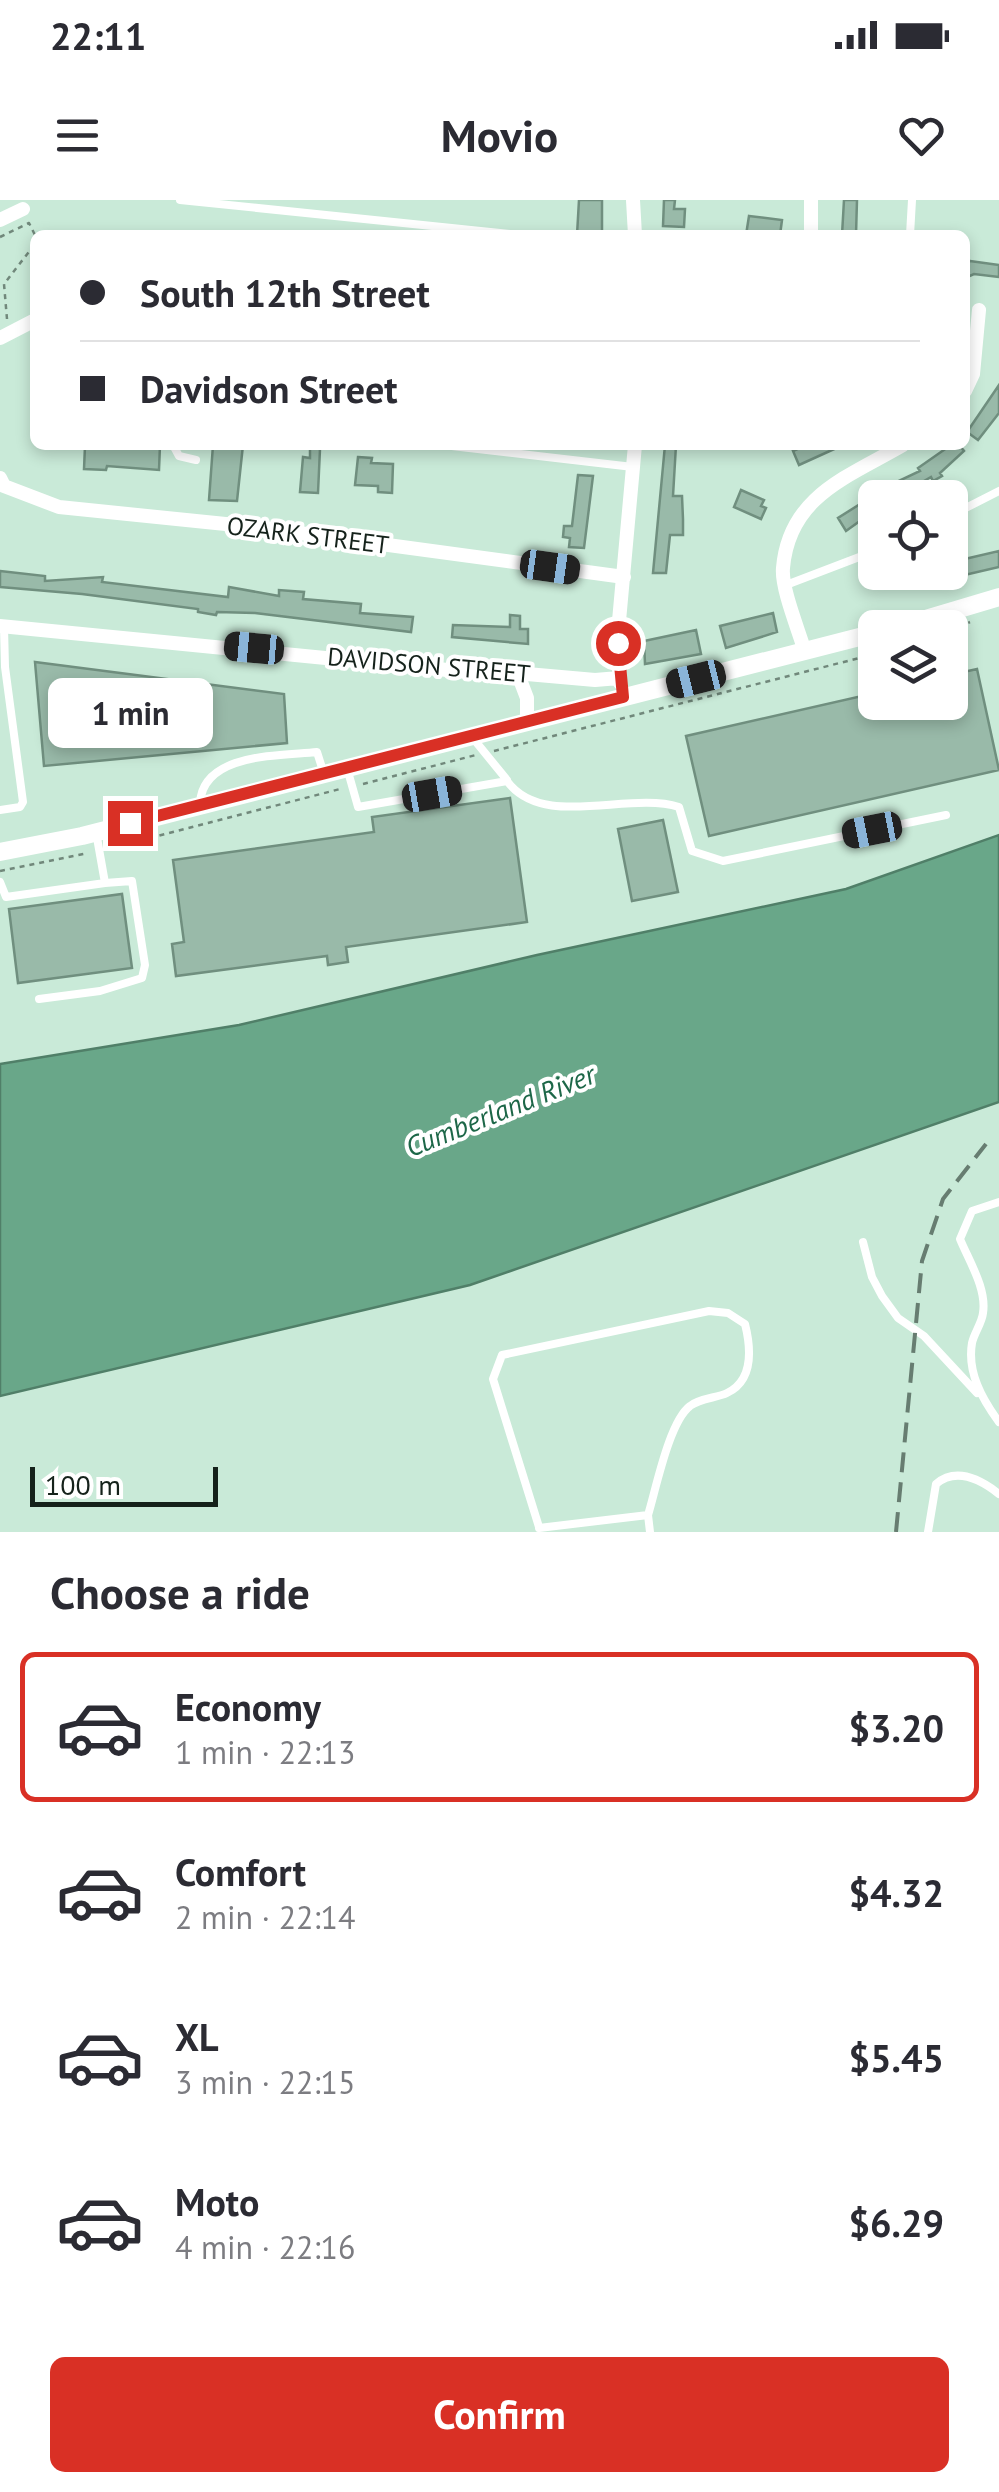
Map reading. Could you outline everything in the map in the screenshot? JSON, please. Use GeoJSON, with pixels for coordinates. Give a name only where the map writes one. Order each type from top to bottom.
{"type":"FeatureCollection","features":[{"type":"Feature","properties":{"kind":"street"},"geometry":{"type":"LineString","coordinates":[[632,200],[635,230]]}},
{"type":"Feature","properties":{"kind":"street"},"geometry":{"type":"LineString","coordinates":[[812,200],[812,230]]}},
{"type":"Feature","properties":{"kind":"street"},"geometry":{"type":"LineString","coordinates":[[0,220],[23,209]]}},
{"type":"Feature","properties":{"kind":"street"},"geometry":{"type":"LineString","coordinates":[[970,380],[980,310]]}},
{"type":"Feature","properties":{"kind":"street"},"geometry":{"type":"LineString","coordinates":[[0,338],[30,323]]}},
{"type":"Feature","properties":{"kind":"street"},"geometry":{"type":"LineString","coordinates":[[623,697],[618,643],[635,450]]}},
{"type":"Feature","properties":{"kind":"street"},"geometry":{"type":"LineString","coordinates":[[805,652],[782,570],[797,516],[812,498],[894,450]]}},
{"type":"Feature","properties":{"kind":"street","name":"OZARK STREET"},"geometry":{"type":"LineString","coordinates":[[0,478],[4,486],[58,507],[255,527],[624,577]]}},
{"type":"Feature","properties":{"kind":"street"},"geometry":{"type":"LineString","coordinates":[[955,610],[999,597]]}},
{"type":"Feature","properties":{"kind":"street","name":"DAVIDSON STREET"},"geometry":{"type":"LineString","coordinates":[[2,626],[520,677],[527,674],[595,680],[619,678]]}},
{"type":"Feature","properties":{"kind":"street","name":"DAVIDSON STREET"},"geometry":{"type":"LineString","coordinates":[[0,852],[97,841],[200,806],[324,774],[350,778],[472,737],[858,638]]}},
{"type":"Feature","properties":{"kind":"street"},"geometry":{"type":"LineString","coordinates":[[520,677],[527,698],[528,723]]}},
{"type":"Feature","properties":{"kind":"lane"},"geometry":{"type":"LineString","coordinates":[[180,200],[471,230]]}},
{"type":"Feature","properties":{"kind":"lane"},"geometry":{"type":"LineString","coordinates":[[910,230],[912,200]]}},
{"type":"Feature","properties":{"kind":"lane"},"geometry":{"type":"LineString","coordinates":[[176,450],[179,456],[196,460]]}},
{"type":"Feature","properties":{"kind":"lane"},"geometry":{"type":"LineString","coordinates":[[486,450],[634,467]]}},
{"type":"Feature","properties":{"kind":"lane"},"geometry":{"type":"LineString","coordinates":[[968,507],[999,492]]}},
{"type":"Feature","properties":{"kind":"lane"},"geometry":{"type":"LineString","coordinates":[[786,585],[858,557]]}},
{"type":"Feature","properties":{"kind":"lane"},"geometry":{"type":"LineString","coordinates":[[0,810],[20,807],[23,802],[4,679],[2,626]]}},
{"type":"Feature","properties":{"kind":"lane"},"geometry":{"type":"LineString","coordinates":[[472,737],[507,780],[532,802],[583,807],[658,800],[679,807],[692,850],[723,861],[946,815]]}},
{"type":"Feature","properties":{"kind":"lane"},"geometry":{"type":"LineString","coordinates":[[200,806],[201,787],[210,774],[243,761],[318,752],[324,774]]}},
{"type":"Feature","properties":{"kind":"lane"},"geometry":{"type":"LineString","coordinates":[[350,778],[358,807],[507,780]]}},
{"type":"Feature","properties":{"kind":"lane"},"geometry":{"type":"LineString","coordinates":[[97,841],[105,883]]}},
{"type":"Feature","properties":{"kind":"lane"},"geometry":{"type":"LineString","coordinates":[[0,882],[6,897],[132,881],[145,965],[142,978],[100,991],[39,999]]}},
{"type":"Feature","properties":{"kind":"lane"},"geometry":{"type":"LineString","coordinates":[[980,1397],[972,1344],[983,1314],[982,1293],[960,1240],[972,1212],[999,1202]]}},
{"type":"Feature","properties":{"kind":"lane"},"geometry":{"type":"LineString","coordinates":[[863,1242],[872,1277],[898,1318],[924,1336],[999,1422]]}},
{"type":"Feature","properties":{"kind":"lane"},"geometry":{"type":"LineString","coordinates":[[648,1515],[539,1530],[493,1380],[502,1355],[710,1311],[728,1313],[744,1324],[750,1346],[748,1372],[732,1392],[690,1406],[674,1430],[648,1515],[650,1532]]}},
{"type":"Feature","properties":{"kind":"lane"},"geometry":{"type":"LineString","coordinates":[[928,1532],[936,1484],[946,1475],[962,1475],[999,1494]]}},
{"type":"Feature","properties":{"kind":"path"},"geometry":{"type":"LineString","coordinates":[[0,237],[29,223],[33,230]]}},
{"type":"Feature","properties":{"kind":"path"},"geometry":{"type":"LineString","coordinates":[[7,319],[4,284],[30,250]]}},
{"type":"Feature","properties":{"kind":"path"},"geometry":{"type":"LineString","coordinates":[[0,871],[97,841],[350,778],[485,753],[858,658]]}},
{"type":"Feature","properties":{"kind":"water","name":"Cumberland River"},"geometry":{"type":"Polygon","coordinates":[[[999,835],[999,1102],[470,1285],[0,1396],[0,1064],[239,1025],[537,955],[846,889],[999,835]]]}},
{"type":"Feature","properties":{"kind":"building"},"geometry":{"type":"Polygon","coordinates":[[[579,200],[602,200],[602,230],[577,230],[579,200]]]}},
{"type":"Feature","properties":{"kind":"building"},"geometry":{"type":"Polygon","coordinates":[[[664,200],[675,200],[674,209],[685,209],[684,227],[663,226],[664,200]]]}},
{"type":"Feature","properties":{"kind":"building"},"geometry":{"type":"Polygon","coordinates":[[[844,200],[857,200],[856,230],[842,230],[844,200]]]}},
{"type":"Feature","properties":{"kind":"building"},"geometry":{"type":"Polygon","coordinates":[[[749,216],[782,220],[781,230],[747,230],[749,216]]]}},
{"type":"Feature","properties":{"kind":"building"},"geometry":{"type":"Polygon","coordinates":[[[970,261],[999,265],[999,277],[970,276],[970,261]]]}},
{"type":"Feature","properties":{"kind":"building"},"geometry":{"type":"Polygon","coordinates":[[[999,385],[999,413],[978,440],[970,434],[970,428],[999,385]]]}},
{"type":"Feature","properties":{"kind":"building"},"geometry":{"type":"Polygon","coordinates":[[[85,450],[160,450],[159,470],[107,466],[106,470],[84,469],[85,450]]]}},
{"type":"Feature","properties":{"kind":"building"},"geometry":{"type":"Polygon","coordinates":[[[213,450],[242,450],[237,501],[209,500],[213,450]]]}},
{"type":"Feature","properties":{"kind":"building"},"geometry":{"type":"Polygon","coordinates":[[[310,450],[320,450],[318,493],[300,492],[303,457],[310,458],[310,450]]]}},
{"type":"Feature","properties":{"kind":"building"},"geometry":{"type":"Polygon","coordinates":[[[665,450],[676,450],[673,496],[682,496],[683,535],[670,535],[666,573],[653,573],[665,450]]]}},
{"type":"Feature","properties":{"kind":"building"},"geometry":{"type":"Polygon","coordinates":[[[795,450],[832,450],[799,465],[795,450]]]}},
{"type":"Feature","properties":{"kind":"building"},"geometry":{"type":"Polygon","coordinates":[[[944,450],[964,451],[935,480],[901,480],[920,471],[918,468],[944,450]]]}},
{"type":"Feature","properties":{"kind":"building"},"geometry":{"type":"Polygon","coordinates":[[[358,457],[372,458],[371,463],[393,464],[392,493],[378,492],[378,486],[355,485],[358,457]]]}},
{"type":"Feature","properties":{"kind":"building"},"geometry":{"type":"Polygon","coordinates":[[[578,475],[593,476],[584,548],[569,547],[570,538],[563,537],[564,526],[572,526],[578,475]]]}},
{"type":"Feature","properties":{"kind":"building"},"geometry":{"type":"Polygon","coordinates":[[[741,490],[764,500],[761,506],[766,508],[761,519],[734,507],[741,490]]]}},
{"type":"Feature","properties":{"kind":"building"},"geometry":{"type":"Polygon","coordinates":[[[858,505],[858,522],[846,531],[838,518],[858,505]]]}},
{"type":"Feature","properties":{"kind":"building"},"geometry":{"type":"Polygon","coordinates":[[[999,551],[999,567],[968,574],[968,558],[999,551]]]}},
{"type":"Feature","properties":{"kind":"building"},"geometry":{"type":"Polygon","coordinates":[[[0,571],[45,576],[45,581],[103,577],[102,582],[228,597],[229,587],[279,596],[279,590],[304,592],[303,599],[361,604],[360,613],[413,617],[411,632],[255,613],[216,615],[198,609],[0,587],[0,571]]]}},
{"type":"Feature","properties":{"kind":"building"},"geometry":{"type":"Polygon","coordinates":[[[773,613],[777,632],[726,648],[720,626],[773,613]]]}},
{"type":"Feature","properties":{"kind":"building"},"geometry":{"type":"Polygon","coordinates":[[[510,615],[520,616],[520,629],[528,629],[528,644],[452,637],[453,625],[510,627],[510,615]]]}},
{"type":"Feature","properties":{"kind":"building"},"geometry":{"type":"Polygon","coordinates":[[[696,630],[701,654],[645,664],[644,641],[696,630]]]}},
{"type":"Feature","properties":{"kind":"building"},"geometry":{"type":"Polygon","coordinates":[[[35,662],[284,694],[287,743],[44,766],[35,662]]]}},
{"type":"Feature","properties":{"kind":"building"},"geometry":{"type":"Polygon","coordinates":[[[977,669],[999,770],[709,836],[686,736],[858,697],[858,720],[968,720],[968,671],[977,669]]]}},
{"type":"Feature","properties":{"kind":"building"},"geometry":{"type":"Polygon","coordinates":[[[510,798],[527,922],[346,947],[348,962],[328,965],[327,956],[176,976],[172,944],[184,942],[173,860],[374,832],[372,817],[510,798]]]}},
{"type":"Feature","properties":{"kind":"building"},"geometry":{"type":"Polygon","coordinates":[[[663,820],[678,892],[632,901],[618,829],[663,820]]]}},
{"type":"Feature","properties":{"kind":"building"},"geometry":{"type":"Polygon","coordinates":[[[122,894],[132,968],[18,983],[9,909],[122,894]]]}},
{"type":"Feature","properties":{"kind":"railway"},"geometry":{"type":"LineString","coordinates":[[896,1532],[922,1261],[943,1199],[986,1144]]}},
{"type":"Feature","properties":{"kind":"route"},"geometry":{"type":"LineString","coordinates":[[130,823],[623,697],[618,643]]}}]}
